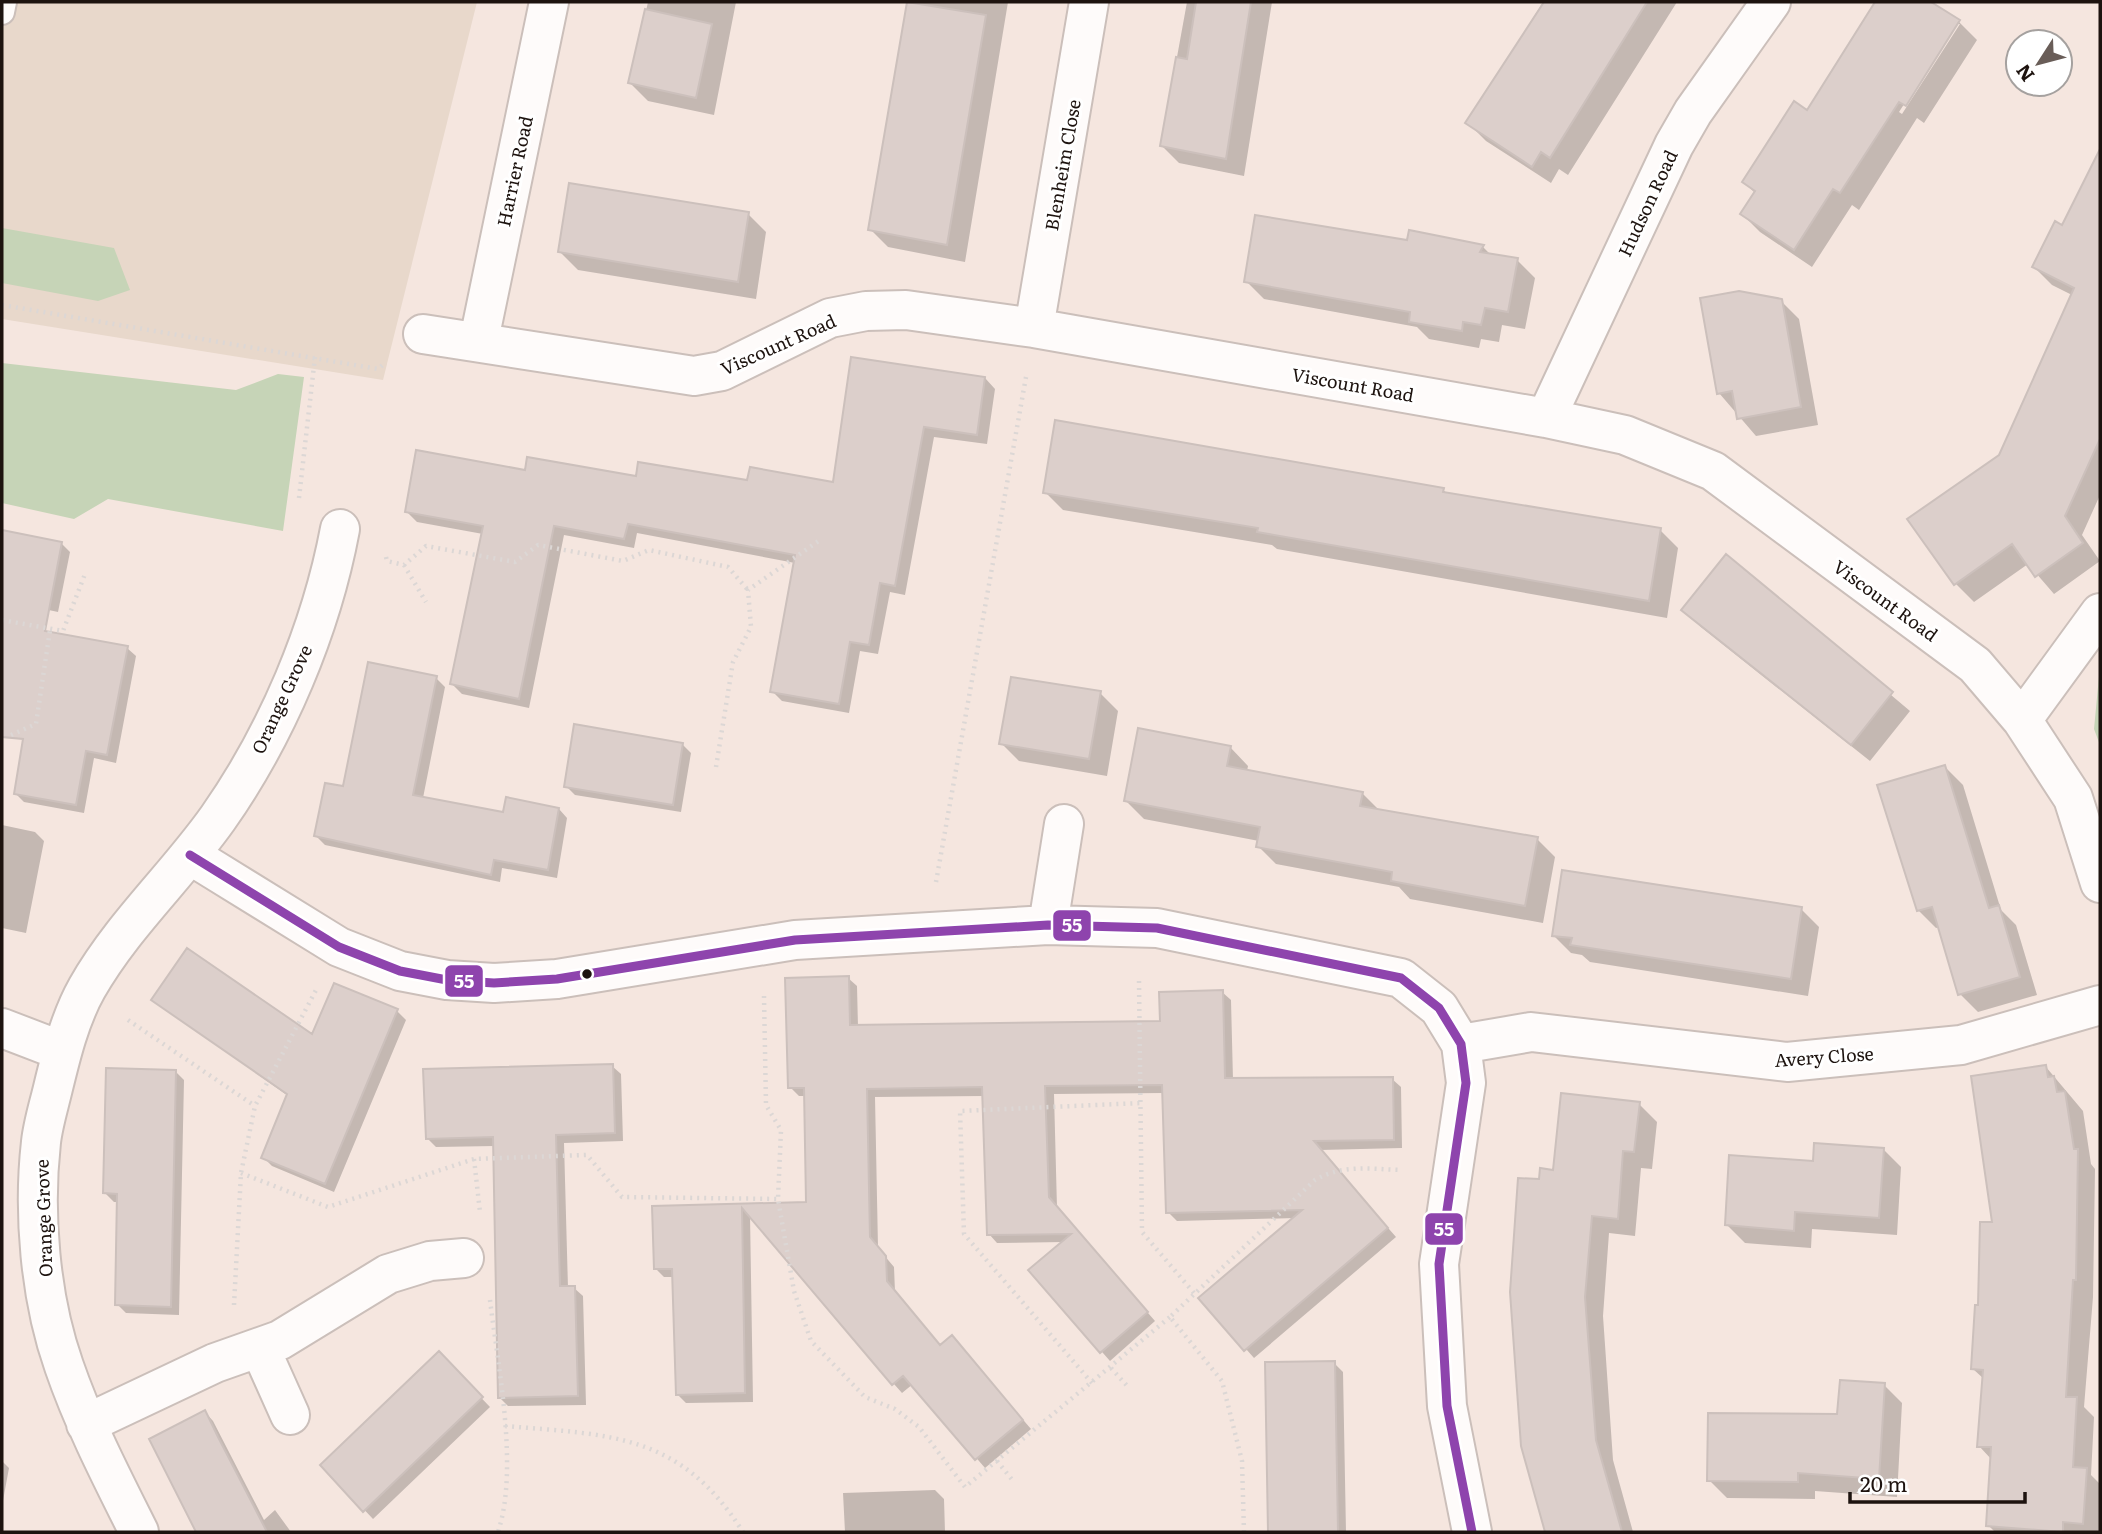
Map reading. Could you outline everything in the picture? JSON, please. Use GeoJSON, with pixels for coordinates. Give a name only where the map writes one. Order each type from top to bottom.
{"type":"FeatureCollection","features":[{"type":"Feature","properties":{"kind":"street","name":"Harrier Road"},"geometry":{"type":"LineString","coordinates":[[478,340],[550,2]]}},
{"type":"Feature","properties":{"kind":"street","name":"Blenheim Close"},"geometry":{"type":"LineString","coordinates":[[1034,328],[1089,2]]}},
{"type":"Feature","properties":{"kind":"street","name":"Hudson Road"},"geometry":{"type":"LineString","coordinates":[[1546,418],[1674,145],[1693,112],[1771,2]]}},
{"type":"Feature","properties":{"kind":"street","name":"Viscount Road"},"geometry":{"type":"LineString","coordinates":[[423,334],[478,340],[694,376],[722,371],[830,318],[866,311],[906,310],[1034,328],[1546,418],[1625,435],[1713,471],[1975,665],[2022,720],[2073,799],[2100,883]]}},
{"type":"Feature","properties":{"kind":"street","name":"Orange Grove"},"geometry":{"type":"LineString","coordinates":[[139,1532],[86,1424],[63,1364],[46,1292],[39,1218],[41,1141],[62,1051],[85,990],[110,953],[190,855],[242,779],[289,687],[331,577],[340,529]]}},
{"type":"Feature","properties":{"kind":"street"},"geometry":{"type":"LineString","coordinates":[[2022,720],[2100,614]]}},
{"type":"Feature","properties":{"kind":"street"},"geometry":{"type":"LineString","coordinates":[[1048,925],[1064,824]]}},
{"type":"Feature","properties":{"kind":"street"},"geometry":{"type":"LineString","coordinates":[[190,855],[339,947],[400,971],[447,980],[494,983],[557,979],[795,940],[928,930],[1048,925],[1157,928],[1401,978],[1439,1008],[1461,1044],[1466,1083],[1439,1264],[1447,1406],[1472,1532]]}},
{"type":"Feature","properties":{"kind":"street","name":"Avery Close"},"geometry":{"type":"LineString","coordinates":[[1461,1044],[1531,1032],[1787,1062],[1961,1045],[2100,1004]]}},
{"type":"Feature","properties":{"kind":"street"},"geometry":{"type":"LineString","coordinates":[[2,1028],[62,1051]]}},
{"type":"Feature","properties":{"kind":"street"},"geometry":{"type":"LineString","coordinates":[[86,1424],[314,1320],[351,1293],[387,1274],[430,1261],[464,1258]]}},
{"type":"Feature","properties":{"kind":"street"},"geometry":{"type":"LineString","coordinates":[[245,1353],[290,1415]]}},
{"type":"Feature","properties":{"kind":"lane"},"geometry":{"type":"LineString","coordinates":[[2,12],[4,2]]}},
{"type":"Feature","properties":{"kind":"path"},"geometry":{"type":"LineString","coordinates":[[2,305],[378,369],[423,334]]}},
{"type":"Feature","properties":{"kind":"path"},"geometry":{"type":"LineString","coordinates":[[928,930],[1034,328]]}},
{"type":"Feature","properties":{"kind":"path"},"geometry":{"type":"LineString","coordinates":[[315,357],[297,519],[380,539],[387,561],[404,565],[426,602]]}},
{"type":"Feature","properties":{"kind":"path"},"geometry":{"type":"LineString","coordinates":[[748,590],[820,540]]}},
{"type":"Feature","properties":{"kind":"path"},"geometry":{"type":"LineString","coordinates":[[404,565],[426,546],[515,562],[538,545],[623,561],[649,551],[728,567],[748,590],[751,627],[733,662],[716,767]]}},
{"type":"Feature","properties":{"kind":"path"},"geometry":{"type":"LineString","coordinates":[[2,620],[63,631],[85,574]]}},
{"type":"Feature","properties":{"kind":"path"},"geometry":{"type":"LineString","coordinates":[[11,735],[36,723],[50,629]]}},
{"type":"Feature","properties":{"kind":"path"},"geometry":{"type":"LineString","coordinates":[[763,945],[766,1105],[781,1130],[778,1199],[794,1291],[811,1341],[864,1397],[895,1409],[919,1427],[965,1487],[1170,1317],[1315,1180],[1333,1170],[1350,1167],[1402,1170]]}},
{"type":"Feature","properties":{"kind":"path"},"geometry":{"type":"LineString","coordinates":[[245,1353],[241,1173],[255,1106],[339,947]]}},
{"type":"Feature","properties":{"kind":"path"},"geometry":{"type":"LineString","coordinates":[[1139,981],[1142,1232],[1194,1293]]}},
{"type":"Feature","properties":{"kind":"path"},"geometry":{"type":"LineString","coordinates":[[85,990],[255,1106]]}},
{"type":"Feature","properties":{"kind":"path"},"geometry":{"type":"LineString","coordinates":[[1091,1383],[964,1234],[960,1111],[1141,1102]]}},
{"type":"Feature","properties":{"kind":"path"},"geometry":{"type":"LineString","coordinates":[[241,1173],[328,1207],[474,1159],[587,1155],[622,1197],[778,1199]]}},
{"type":"Feature","properties":{"kind":"path"},"geometry":{"type":"LineString","coordinates":[[474,1159],[481,1220]]}},
{"type":"Feature","properties":{"kind":"path"},"geometry":{"type":"LineString","coordinates":[[489,1296],[505,1426],[506,1494],[498,1532]]}},
{"type":"Feature","properties":{"kind":"path"},"geometry":{"type":"LineString","coordinates":[[1170,1317],[1222,1381],[1242,1461],[1244,1532]]}},
{"type":"Feature","properties":{"kind":"path"},"geometry":{"type":"LineString","coordinates":[[1111,1367],[1129,1388]]}},
{"type":"Feature","properties":{"kind":"path"},"geometry":{"type":"LineString","coordinates":[[505,1426],[590,1433],[649,1447],[702,1483],[727,1507],[743,1532]]}},
{"type":"Feature","properties":{"kind":"path"},"geometry":{"type":"LineString","coordinates":[[997,1461],[1014,1482]]}},
{"type":"Feature","properties":{"kind":"shaded area"},"geometry":{"type":"Polygon","coordinates":[[[2,2],[477,2],[383,380],[2,319],[2,2]]]}},
{"type":"Feature","properties":{"kind":"green space"},"geometry":{"type":"Polygon","coordinates":[[[2,228],[114,248],[130,290],[98,301],[2,283],[2,228]]]}},
{"type":"Feature","properties":{"kind":"green space"},"geometry":{"type":"Polygon","coordinates":[[[2,363],[236,390],[278,374],[304,377],[283,531],[108,499],[74,519],[2,503],[2,363]]]}},
{"type":"Feature","properties":{"kind":"green space"},"geometry":{"type":"Polygon","coordinates":[[[2100,666],[2100,745],[2094,729],[2100,666]]]}},
{"type":"Feature","properties":{"kind":"building"},"geometry":{"type":"Polygon","coordinates":[[[907,2],[986,15],[947,245],[868,230],[907,2]]]}},
{"type":"Feature","properties":{"kind":"building"},"geometry":{"type":"Polygon","coordinates":[[[1196,2],[1251,2],[1226,159],[1160,146],[1176,57],[1187,59],[1196,2]]]}},
{"type":"Feature","properties":{"kind":"building"},"geometry":{"type":"Polygon","coordinates":[[[1544,2],[1647,2],[1550,158],[1541,152],[1532,167],[1465,123],[1544,2]]]}},
{"type":"Feature","properties":{"kind":"building"},"geometry":{"type":"Polygon","coordinates":[[[1875,2],[1931,2],[1960,20],[1906,106],[1899,102],[1840,193],[1833,189],[1794,250],[1740,214],[1755,191],[1742,182],[1794,101],[1807,110],[1875,2]]]}},
{"type":"Feature","properties":{"kind":"building"},"geometry":{"type":"Polygon","coordinates":[[[645,9],[712,24],[696,98],[628,83],[645,9]]]}},
{"type":"Feature","properties":{"kind":"building"},"geometry":{"type":"Polygon","coordinates":[[[2100,149],[2100,439],[2065,516],[2083,543],[2035,577],[2012,544],[1954,585],[1907,519],[1999,455],[2074,288],[2032,267],[2055,221],[2062,225],[2100,149]]]}},
{"type":"Feature","properties":{"kind":"building"},"geometry":{"type":"Polygon","coordinates":[[[569,183],[749,212],[738,282],[558,252],[569,183]]]}},
{"type":"Feature","properties":{"kind":"building"},"geometry":{"type":"Polygon","coordinates":[[[1255,215],[1407,240],[1409,230],[1484,245],[1480,252],[1518,258],[1508,312],[1485,308],[1481,325],[1463,322],[1462,331],[1409,322],[1410,312],[1244,282],[1255,215]]]}},
{"type":"Feature","properties":{"kind":"building"},"geometry":{"type":"Polygon","coordinates":[[[1739,291],[1782,299],[1801,407],[1737,419],[1732,391],[1717,394],[1700,298],[1739,291]]]}},
{"type":"Feature","properties":{"kind":"building"},"geometry":{"type":"Polygon","coordinates":[[[851,357],[985,377],[977,435],[924,427],[895,586],[880,583],[869,645],[850,642],[839,704],[770,692],[795,555],[628,524],[624,539],[554,526],[519,699],[450,684],[483,526],[405,512],[416,450],[525,470],[527,457],[636,476],[638,462],[747,480],[750,467],[833,482],[851,357]]]}},
{"type":"Feature","properties":{"kind":"building"},"geometry":{"type":"Polygon","coordinates":[[[1055,420],[1444,488],[1443,492],[1661,528],[1649,601],[1257,532],[1258,528],[1043,493],[1055,420]]]}},
{"type":"Feature","properties":{"kind":"building"},"geometry":{"type":"Polygon","coordinates":[[[2,530],[62,542],[45,631],[128,646],[107,755],[86,751],[76,805],[14,794],[23,739],[2,737],[2,530]]]}},
{"type":"Feature","properties":{"kind":"building"},"geometry":{"type":"Polygon","coordinates":[[[1726,554],[1893,692],[1851,745],[1681,610],[1726,554]]]}},
{"type":"Feature","properties":{"kind":"building"},"geometry":{"type":"Polygon","coordinates":[[[368,662],[437,676],[413,795],[503,812],[506,797],[559,808],[548,870],[494,860],[491,875],[314,836],[325,783],[343,786],[368,662]]]}},
{"type":"Feature","properties":{"kind":"building"},"geometry":{"type":"Polygon","coordinates":[[[1011,677],[1101,691],[1089,759],[999,744],[1011,677]]]}},
{"type":"Feature","properties":{"kind":"building"},"geometry":{"type":"Polygon","coordinates":[[[574,724],[683,743],[673,805],[564,787],[574,724]]]}},
{"type":"Feature","properties":{"kind":"building"},"geometry":{"type":"Polygon","coordinates":[[[1138,728],[1231,746],[1227,766],[1363,792],[1360,806],[1538,837],[1525,906],[1391,881],[1392,872],[1256,847],[1260,827],[1124,801],[1138,728]]]}},
{"type":"Feature","properties":{"kind":"building"},"geometry":{"type":"Polygon","coordinates":[[[1945,765],[1989,908],[1999,905],[2020,977],[1958,995],[1932,907],[1917,911],[1877,785],[1945,765]]]}},
{"type":"Feature","properties":{"kind":"building"},"geometry":{"type":"Polygon","coordinates":[[[1562,870],[1802,907],[1791,979],[1570,945],[1572,938],[1552,936],[1562,870]]]}},
{"type":"Feature","properties":{"kind":"building"},"geometry":{"type":"Polygon","coordinates":[[[187,948],[312,1034],[334,983],[398,1009],[325,1184],[261,1158],[287,1094],[151,1000],[187,948]]]}},
{"type":"Feature","properties":{"kind":"building"},"geometry":{"type":"Polygon","coordinates":[[[849,976],[850,1025],[1160,1021],[1159,992],[1223,990],[1225,1078],[1393,1077],[1394,1140],[1314,1141],[1388,1228],[1244,1351],[1198,1298],[1302,1210],[1166,1213],[1162,1085],[1045,1086],[1049,1197],[1148,1312],[1100,1353],[1028,1270],[1071,1234],[987,1235],[982,1087],[867,1089],[870,1237],[886,1256],[887,1281],[940,1345],[952,1335],[1023,1420],[975,1460],[903,1376],[892,1385],[742,1208],[745,1393],[676,1395],[672,1269],[654,1269],[652,1206],[806,1202],[804,1088],[788,1088],[785,978],[849,976]]]}},
{"type":"Feature","properties":{"kind":"building"},"geometry":{"type":"Polygon","coordinates":[[[613,1064],[615,1133],[556,1135],[560,1286],[575,1286],[578,1396],[498,1398],[493,1137],[426,1139],[423,1069],[613,1064]]]}},
{"type":"Feature","properties":{"kind":"building"},"geometry":{"type":"Polygon","coordinates":[[[2046,1065],[2048,1077],[2054,1076],[2057,1092],[2065,1091],[2074,1149],[2078,1149],[2076,1280],[2073,1280],[2066,1397],[2077,1397],[2073,1467],[2087,1468],[2083,1524],[2063,1522],[2063,1532],[1986,1526],[1991,1447],[1977,1447],[1983,1370],[1971,1369],[1975,1305],[1978,1305],[1980,1222],[1992,1222],[1971,1076],[2046,1065]]]}},
{"type":"Feature","properties":{"kind":"building"},"geometry":{"type":"Polygon","coordinates":[[[106,1068],[176,1070],[171,1307],[115,1305],[117,1194],[103,1193],[106,1068]]]}},
{"type":"Feature","properties":{"kind":"building"},"geometry":{"type":"Polygon","coordinates":[[[1561,1093],[1640,1102],[1634,1152],[1623,1151],[1618,1219],[1592,1216],[1585,1297],[1596,1440],[1622,1532],[1545,1532],[1521,1446],[1510,1292],[1518,1178],[1539,1179],[1540,1168],[1553,1170],[1561,1093]]]}},
{"type":"Feature","properties":{"kind":"building"},"geometry":{"type":"Polygon","coordinates":[[[1814,1143],[1884,1148],[1879,1218],[1795,1212],[1794,1231],[1725,1225],[1729,1155],[1813,1161],[1814,1143]]]}},
{"type":"Feature","properties":{"kind":"building"},"geometry":{"type":"Polygon","coordinates":[[[439,1351],[483,1397],[363,1512],[320,1465],[439,1351]]]}},
{"type":"Feature","properties":{"kind":"building"},"geometry":{"type":"Polygon","coordinates":[[[1335,1361],[1338,1532],[1268,1532],[1265,1362],[1335,1361]]]}},
{"type":"Feature","properties":{"kind":"building"},"geometry":{"type":"Polygon","coordinates":[[[1840,1380],[1885,1383],[1879,1479],[1798,1473],[1798,1482],[1707,1481],[1708,1413],[1837,1414],[1840,1380]]]}},
{"type":"Feature","properties":{"kind":"building"},"geometry":{"type":"Polygon","coordinates":[[[205,1410],[267,1532],[196,1532],[149,1439],[205,1410]]]}},
{"type":"Feature","properties":{"kind":"transit line","name":"55"},"geometry":{"type":"LineString","coordinates":[[190,855],[339,947],[400,971],[447,980],[494,983],[557,979],[795,940],[1048,925],[1157,928],[1401,978],[1439,1008],[1461,1044],[1466,1083],[1439,1264],[1447,1406],[1472,1532]]}}]}
